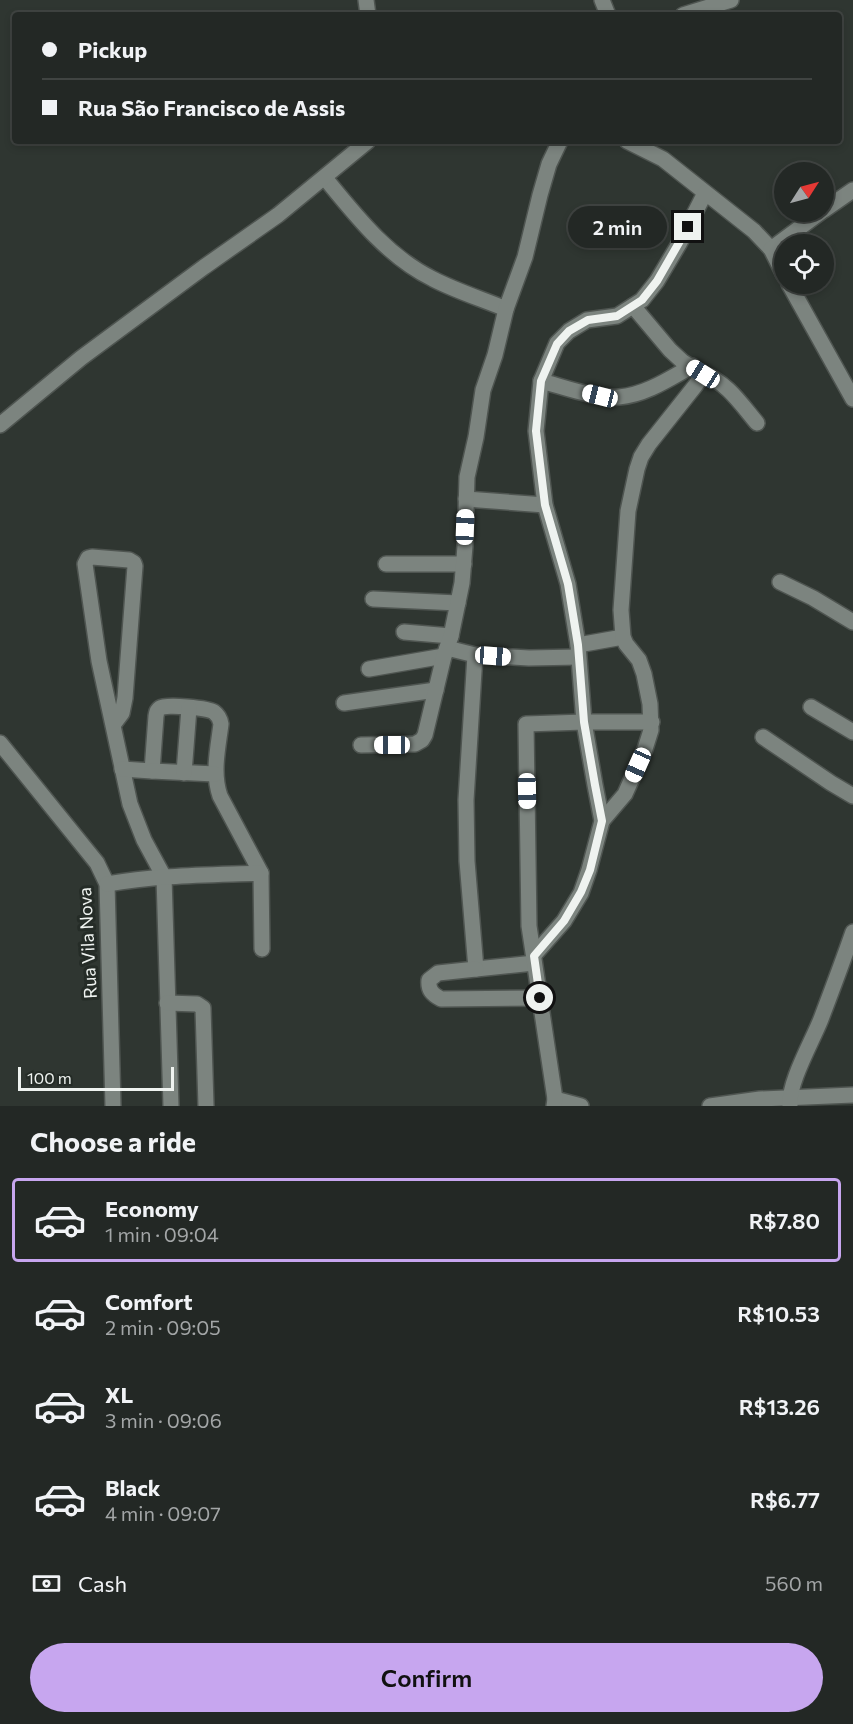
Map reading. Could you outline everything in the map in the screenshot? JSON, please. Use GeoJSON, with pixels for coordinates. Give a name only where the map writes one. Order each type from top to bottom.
{"type":"FeatureCollection","features":[{"type":"Feature","properties":{"kind":"street"},"geometry":{"type":"LineString","coordinates":[[693,12],[731,0]]}},
{"type":"Feature","properties":{"kind":"street"},"geometry":{"type":"LineString","coordinates":[[0,425],[81,358],[278,215],[364,144]]}},
{"type":"Feature","properties":{"kind":"street"},"geometry":{"type":"LineString","coordinates":[[361,745],[419,743],[425,735],[458,603],[464,564],[467,477],[483,390],[495,355],[506,309],[525,257],[549,164],[559,144]]}},
{"type":"Feature","properties":{"kind":"street"},"geometry":{"type":"LineString","coordinates":[[633,144],[663,159],[754,231],[774,255]]}},
{"type":"Feature","properties":{"kind":"street"},"geometry":{"type":"LineString","coordinates":[[324,178],[375,236],[408,265],[434,280],[506,309]]}},
{"type":"Feature","properties":{"kind":"street"},"geometry":{"type":"LineString","coordinates":[[834,203],[853,190]]}},
{"type":"Feature","properties":{"kind":"street"},"geometry":{"type":"LineString","coordinates":[[540,998],[441,999],[430,991],[429,980],[438,973],[534,959],[564,921],[581,892],[590,870],[602,821],[584,722],[578,651],[568,584],[545,505],[536,431],[541,381],[557,344],[569,331],[588,320],[617,316],[642,300],[679,244],[705,193]]}},
{"type":"Feature","properties":{"kind":"street"},"geometry":{"type":"LineString","coordinates":[[771,249],[807,222]]}},
{"type":"Feature","properties":{"kind":"street"},"geometry":{"type":"LineString","coordinates":[[795,294],[853,399]]}},
{"type":"Feature","properties":{"kind":"street"},"geometry":{"type":"LineString","coordinates":[[633,306],[669,350],[683,362],[716,378],[757,423]]}},
{"type":"Feature","properties":{"kind":"street"},"geometry":{"type":"LineString","coordinates":[[541,381],[600,396],[620,397],[698,370]]}},
{"type":"Feature","properties":{"kind":"street"},"geometry":{"type":"LineString","coordinates":[[602,821],[625,794],[645,749],[652,722],[639,660],[622,637],[621,610],[628,511],[641,457],[695,386],[698,370]]}},
{"type":"Feature","properties":{"kind":"street"},"geometry":{"type":"LineString","coordinates":[[466,499],[545,505]]}},
{"type":"Feature","properties":{"kind":"street"},"geometry":{"type":"LineString","coordinates":[[113,725],[122,713],[125,698],[135,566],[129,560],[92,557],[88,558],[85,564],[99,661],[122,770],[130,804],[140,831],[164,877],[171,1106]]}},
{"type":"Feature","properties":{"kind":"street"},"geometry":{"type":"LineString","coordinates":[[386,564],[464,564]]}},
{"type":"Feature","properties":{"kind":"street"},"geometry":{"type":"LineString","coordinates":[[780,582],[813,598],[853,622]]}},
{"type":"Feature","properties":{"kind":"street"},"geometry":{"type":"LineString","coordinates":[[373,599],[458,603]]}},
{"type":"Feature","properties":{"kind":"street"},"geometry":{"type":"LineString","coordinates":[[404,632],[475,655],[529,658],[578,651],[622,637]]}},
{"type":"Feature","properties":{"kind":"street"},"geometry":{"type":"LineString","coordinates":[[369,669],[448,647]]}},
{"type":"Feature","properties":{"kind":"street"},"geometry":{"type":"LineString","coordinates":[[475,655],[466,800],[467,861],[476,969]]}},
{"type":"Feature","properties":{"kind":"street"},"geometry":{"type":"LineString","coordinates":[[344,703],[436,690]]}},
{"type":"Feature","properties":{"kind":"street"},"geometry":{"type":"LineString","coordinates":[[152,771],[157,711],[163,707],[210,710],[219,717],[221,724],[215,774],[220,796],[261,873],[262,949]]}},
{"type":"Feature","properties":{"kind":"street"},"geometry":{"type":"LineString","coordinates":[[811,707],[853,732]]}},
{"type":"Feature","properties":{"kind":"street"},"geometry":{"type":"LineString","coordinates":[[184,773],[189,708]]}},
{"type":"Feature","properties":{"kind":"street"},"geometry":{"type":"LineString","coordinates":[[581,1106],[555,1102],[529,926],[526,724],[652,722]]}},
{"type":"Feature","properties":{"kind":"street"},"geometry":{"type":"LineString","coordinates":[[763,737],[853,796]]}},
{"type":"Feature","properties":{"kind":"street","name":"Rua Vila Nova"},"geometry":{"type":"LineString","coordinates":[[0,743],[97,863],[107,884],[113,1106]]}},
{"type":"Feature","properties":{"kind":"street"},"geometry":{"type":"LineString","coordinates":[[122,770],[215,774]]}},
{"type":"Feature","properties":{"kind":"street"},"geometry":{"type":"LineString","coordinates":[[107,884],[133,879],[261,873]]}},
{"type":"Feature","properties":{"kind":"street"},"geometry":{"type":"LineString","coordinates":[[790,1102],[804,1057],[831,994],[853,932]]}},
{"type":"Feature","properties":{"kind":"street"},"geometry":{"type":"LineString","coordinates":[[167,1003],[197,1004],[203,1008],[206,1106]]}},
{"type":"Feature","properties":{"kind":"street"},"geometry":{"type":"LineString","coordinates":[[710,1106],[760,1099],[790,1102],[853,1095]]}},
{"type":"Feature","properties":{"kind":"route"},"geometry":{"type":"LineString","coordinates":[[540,998],[534,956],[574,906],[590,870],[602,821],[584,722],[578,645],[568,584],[545,505],[536,431],[541,381],[557,344],[569,331],[588,320],[617,316],[642,300],[657,281],[688,227]]}}]}
